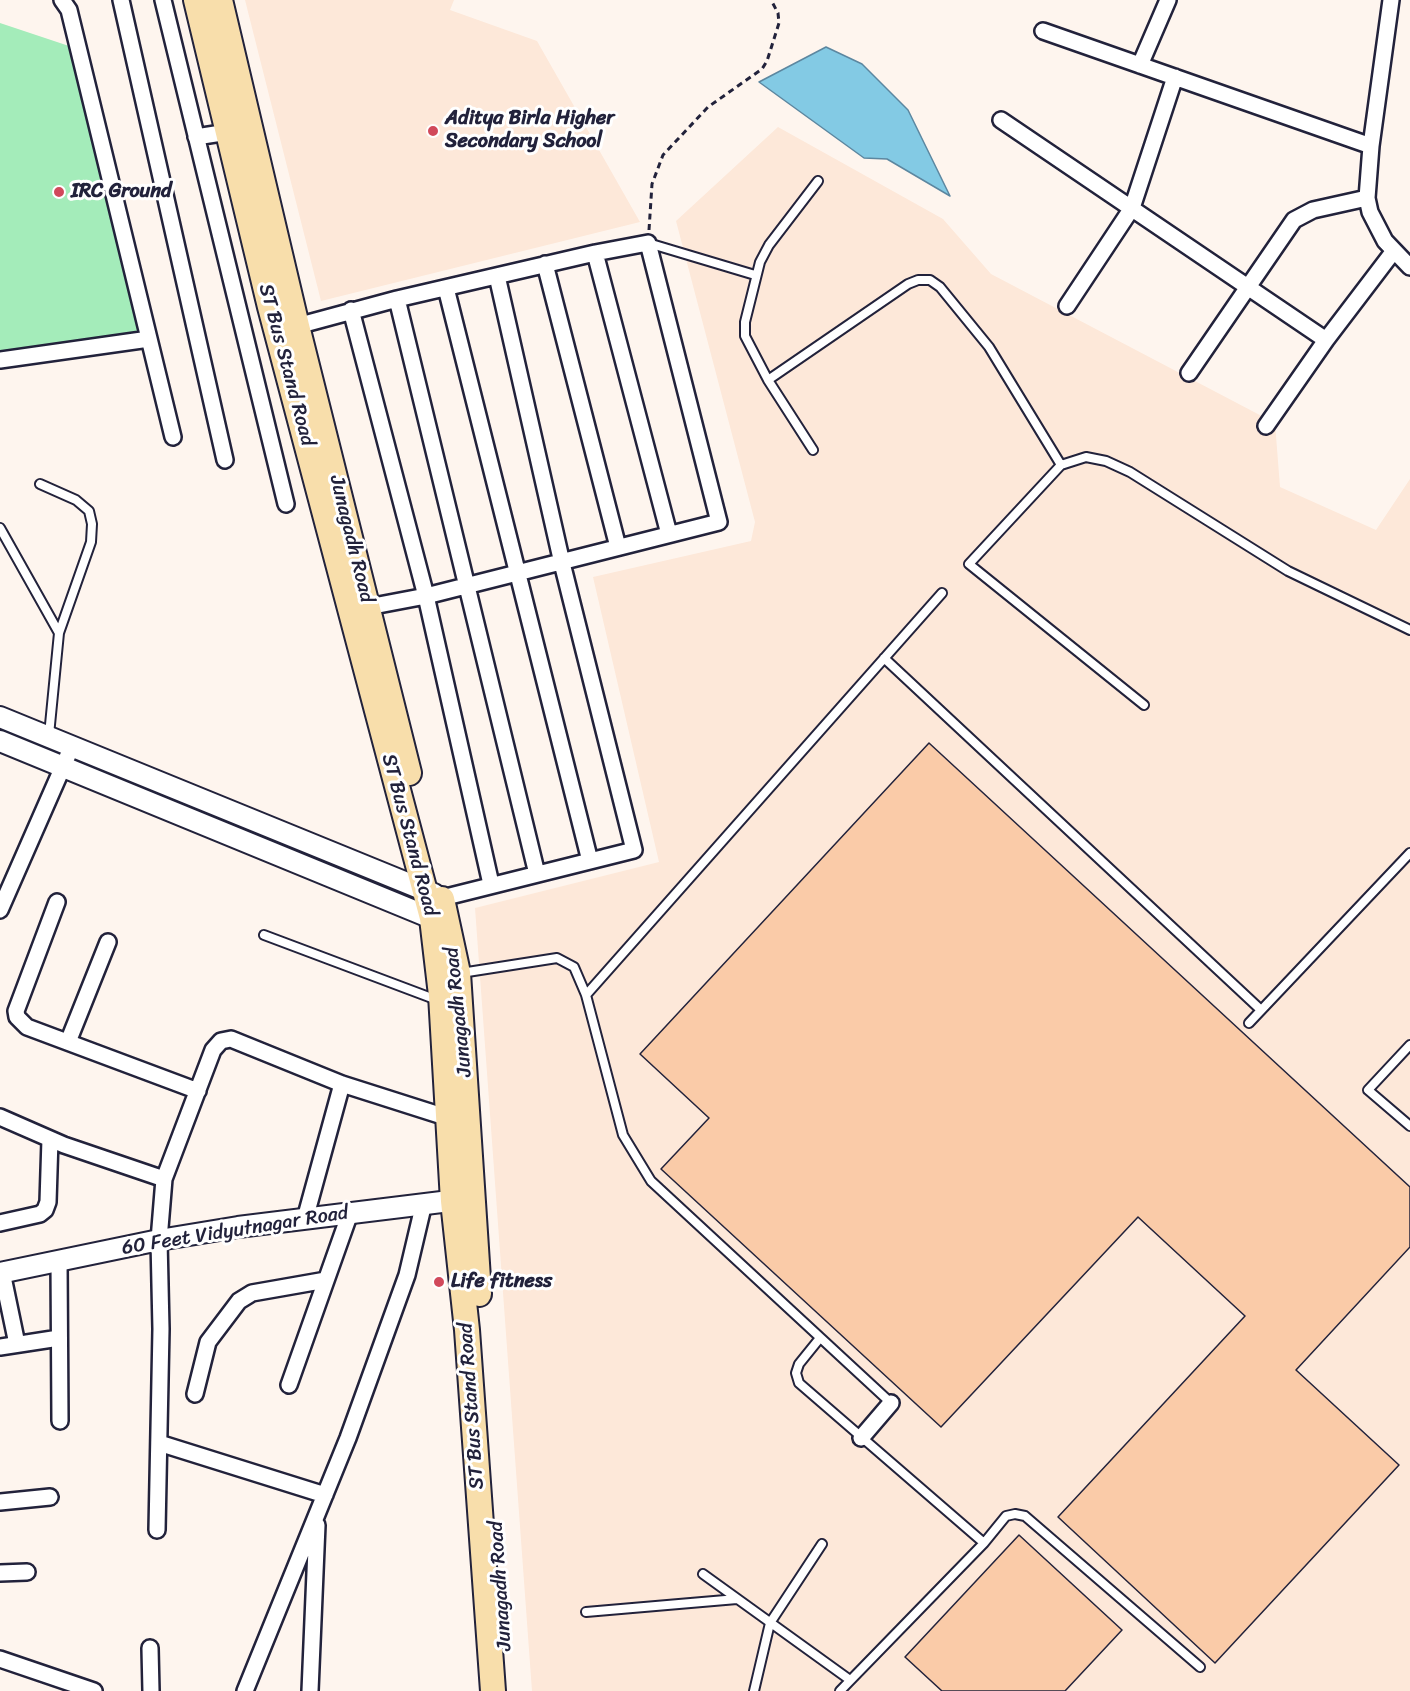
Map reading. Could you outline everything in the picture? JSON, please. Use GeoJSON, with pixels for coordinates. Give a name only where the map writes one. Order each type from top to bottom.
{"type":"FeatureCollection","features":[{"type":"Feature","properties":{"kind":"main road","name":"ST Bus Stand Road"},"geometry":{"type":"LineString","coordinates":[[196,0],[273,318],[408,835],[437,908],[441,1002],[458,1121],[467,1330],[493,1691]]}},
{"type":"Feature","properties":{"kind":"main road","name":"Junagadh Road"},"geometry":{"type":"LineString","coordinates":[[220,0],[297,326],[368,607],[437,908],[458,973],[458,1121]]}},
{"type":"Feature","properties":{"kind":"main road","name":"Junagadh Road"},"geometry":{"type":"LineString","coordinates":[[463,1199],[508,1691]]}},
{"type":"Feature","properties":{"kind":"street"},"geometry":{"type":"LineString","coordinates":[[122,0],[225,460]]}},
{"type":"Feature","properties":{"kind":"street"},"geometry":{"type":"LineString","coordinates":[[163,0],[286,504]]}},
{"type":"Feature","properties":{"kind":"street"},"geometry":{"type":"LineString","coordinates":[[1140,65],[1168,0]]}},
{"type":"Feature","properties":{"kind":"street"},"geometry":{"type":"LineString","coordinates":[[1391,0],[1371,146],[1367,198],[1370,212],[1393,252],[1410,267]]}},
{"type":"Feature","properties":{"kind":"street"},"geometry":{"type":"LineString","coordinates":[[64,1],[69,10],[173,437]]}},
{"type":"Feature","properties":{"kind":"street"},"geometry":{"type":"LineString","coordinates":[[1043,31],[1371,146]]}},
{"type":"Feature","properties":{"kind":"street"},"geometry":{"type":"LineString","coordinates":[[1067,306],[1132,208],[1175,77]]}},
{"type":"Feature","properties":{"kind":"street"},"geometry":{"type":"LineString","coordinates":[[1001,120],[1326,340]]}},
{"type":"Feature","properties":{"kind":"street"},"geometry":{"type":"LineString","coordinates":[[196,137],[228,132]]}},
{"type":"Feature","properties":{"kind":"street"},"geometry":{"type":"LineString","coordinates":[[1189,373],[1294,220],[1313,210],[1367,198]]}},
{"type":"Feature","properties":{"kind":"street"},"geometry":{"type":"LineString","coordinates":[[297,326],[351,310],[545,264],[648,243],[719,522],[426,596],[368,607]]}},
{"type":"Feature","properties":{"kind":"street"},"geometry":{"type":"LineString","coordinates":[[1266,426],[1326,340],[1393,252]]}},
{"type":"Feature","properties":{"kind":"street"},"geometry":{"type":"LineString","coordinates":[[595,253],[669,534]]}},
{"type":"Feature","properties":{"kind":"street"},"geometry":{"type":"LineString","coordinates":[[545,264],[618,547]]}},
{"type":"Feature","properties":{"kind":"street"},"geometry":{"type":"LineString","coordinates":[[0,741],[437,908],[491,884],[634,850],[562,562],[497,276]]}},
{"type":"Feature","properties":{"kind":"street"},"geometry":{"type":"LineString","coordinates":[[446,288],[590,861]]}},
{"type":"Feature","properties":{"kind":"street"},"geometry":{"type":"LineString","coordinates":[[397,299],[537,873]]}},
{"type":"Feature","properties":{"kind":"street"},"geometry":{"type":"LineString","coordinates":[[351,310],[426,596],[491,884]]}},
{"type":"Feature","properties":{"kind":"street"},"geometry":{"type":"LineString","coordinates":[[0,360],[149,339]]}},
{"type":"Feature","properties":{"kind":"street"},"geometry":{"type":"LineString","coordinates":[[0,717],[72,746],[437,908]]}},
{"type":"Feature","properties":{"kind":"street"},"geometry":{"type":"LineString","coordinates":[[0,910],[72,746]]}},
{"type":"Feature","properties":{"kind":"street"},"geometry":{"type":"LineString","coordinates":[[57,902],[16,1011],[17,1017],[27,1027],[198,1090]]}},
{"type":"Feature","properties":{"kind":"street"},"geometry":{"type":"LineString","coordinates":[[68,1042],[108,942]]}},
{"type":"Feature","properties":{"kind":"street"},"geometry":{"type":"LineString","coordinates":[[157,1530],[159,1240],[164,1179],[213,1050],[221,1041],[231,1039],[342,1084],[458,1121]]}},
{"type":"Feature","properties":{"kind":"street"},"geometry":{"type":"LineString","coordinates":[[305,1219],[342,1084]]}},
{"type":"Feature","properties":{"kind":"street"},"geometry":{"type":"LineString","coordinates":[[0,1118],[50,1139],[164,1179]]}},
{"type":"Feature","properties":{"kind":"street"},"geometry":{"type":"LineString","coordinates":[[0,1223],[40,1214],[45,1210],[48,1202],[50,1139]]}},
{"type":"Feature","properties":{"kind":"street","name":"60 Feet Vidyutnagar Road"},"geometry":{"type":"LineString","coordinates":[[1,1273],[159,1240],[463,1199]]}},
{"type":"Feature","properties":{"kind":"street"},"geometry":{"type":"LineString","coordinates":[[245,1691],[325,1495],[407,1275],[424,1203]]}},
{"type":"Feature","properties":{"kind":"street"},"geometry":{"type":"LineString","coordinates":[[289,1385],[350,1213]]}},
{"type":"Feature","properties":{"kind":"street"},"geometry":{"type":"LineString","coordinates":[[59,1262],[60,1421]]}},
{"type":"Feature","properties":{"kind":"street"},"geometry":{"type":"LineString","coordinates":[[1,1273],[18,1344]]}},
{"type":"Feature","properties":{"kind":"street"},"geometry":{"type":"LineString","coordinates":[[195,1394],[208,1342],[239,1301],[252,1293],[326,1280]]}},
{"type":"Feature","properties":{"kind":"street"},"geometry":{"type":"LineString","coordinates":[[0,1347],[59,1338]]}},
{"type":"Feature","properties":{"kind":"street"},"geometry":{"type":"LineString","coordinates":[[861,1438],[891,1402]]}},
{"type":"Feature","properties":{"kind":"street"},"geometry":{"type":"LineString","coordinates":[[159,1443],[325,1495]]}},
{"type":"Feature","properties":{"kind":"street"},"geometry":{"type":"LineString","coordinates":[[0,1502],[50,1497]]}},
{"type":"Feature","properties":{"kind":"street"},"geometry":{"type":"LineString","coordinates":[[310,1691],[317,1513]]}},
{"type":"Feature","properties":{"kind":"street"},"geometry":{"type":"LineString","coordinates":[[0,1573],[27,1572]]}},
{"type":"Feature","properties":{"kind":"street"},"geometry":{"type":"LineString","coordinates":[[150,1648],[151,1691]]}},
{"type":"Feature","properties":{"kind":"street"},"geometry":{"type":"LineString","coordinates":[[0,1659],[94,1691]]}},
{"type":"Feature","properties":{"kind":"lane"},"geometry":{"type":"LineString","coordinates":[[813,450],[768,380],[745,336],[755,275],[769,245],[818,181]]}},
{"type":"Feature","properties":{"kind":"lane"},"geometry":{"type":"LineString","coordinates":[[648,243],[755,275]]}},
{"type":"Feature","properties":{"kind":"lane"},"geometry":{"type":"LineString","coordinates":[[768,380],[909,284],[918,280],[930,280],[940,287],[989,347],[1061,465]]}},
{"type":"Feature","properties":{"kind":"lane"},"geometry":{"type":"LineString","coordinates":[[1144,705],[969,564],[1061,465],[1086,457],[1106,461],[1130,472],[1288,571],[1410,630]]}},
{"type":"Feature","properties":{"kind":"lane"},"geometry":{"type":"LineString","coordinates":[[40,484],[76,500],[89,511],[92,524],[91,542],[59,633],[49,737]]}},
{"type":"Feature","properties":{"kind":"lane"},"geometry":{"type":"LineString","coordinates":[[0,528],[59,633]]}},
{"type":"Feature","properties":{"kind":"lane"},"geometry":{"type":"LineString","coordinates":[[586,995],[942,593]]}},
{"type":"Feature","properties":{"kind":"lane"},"geometry":{"type":"LineString","coordinates":[[884,658],[1261,1010]]}},
{"type":"Feature","properties":{"kind":"lane"},"geometry":{"type":"LineString","coordinates":[[1249,1023],[1410,853]]}},
{"type":"Feature","properties":{"kind":"lane"},"geometry":{"type":"LineString","coordinates":[[264,935],[441,1002]]}},
{"type":"Feature","properties":{"kind":"lane"},"geometry":{"type":"LineString","coordinates":[[458,973],[557,958],[574,967],[586,995],[623,1135],[651,1181],[891,1402]]}},
{"type":"Feature","properties":{"kind":"lane"},"geometry":{"type":"LineString","coordinates":[[1410,1045],[1368,1090],[1410,1126]]}},
{"type":"Feature","properties":{"kind":"lane"},"geometry":{"type":"LineString","coordinates":[[820,1338],[799,1364],[796,1373],[799,1383],[984,1543]]}},
{"type":"Feature","properties":{"kind":"lane"},"geometry":{"type":"LineString","coordinates":[[840,1691],[984,1543],[1006,1516],[1015,1514],[1025,1516],[1200,1667]]}},
{"type":"Feature","properties":{"kind":"lane"},"geometry":{"type":"LineString","coordinates":[[754,1691],[770,1623],[822,1544]]}},
{"type":"Feature","properties":{"kind":"lane"},"geometry":{"type":"LineString","coordinates":[[703,1574],[850,1680]]}},
{"type":"Feature","properties":{"kind":"lane"},"geometry":{"type":"LineString","coordinates":[[586,1612],[737,1599]]}},
{"type":"Feature","properties":{"kind":"path"},"geometry":{"type":"LineString","coordinates":[[648,243],[652,184],[663,155],[708,107],[762,69],[768,62],[779,23],[778,13],[771,0]]}},
{"type":"Feature","properties":{"kind":"shaded area","name":"Aditya Birla Higher Secondary School"},"geometry":{"type":"Polygon","coordinates":[[[245,0],[454,0],[450,10],[537,41],[640,222],[321,301],[245,0]]]}},
{"type":"Feature","properties":{"kind":"shaded area"},"geometry":{"type":"Polygon","coordinates":[[[778,127],[943,219],[991,274],[1275,423],[1280,487],[1376,530],[1410,479],[1410,1691],[532,1691],[475,908],[659,862],[593,577],[751,541],[755,522],[676,221],[778,127]]]}},
{"type":"Feature","properties":{"kind":"green space","name":"IRC Ground"},"geometry":{"type":"Polygon","coordinates":[[[0,23],[84,51],[151,332],[0,357],[0,23]]]}},
{"type":"Feature","properties":{"kind":"water"},"geometry":{"type":"Polygon","coordinates":[[[826,47],[862,64],[908,110],[950,196],[887,159],[864,158],[759,82],[826,47]]]}},
{"type":"Feature","properties":{"kind":"building"},"geometry":{"type":"Polygon","coordinates":[[[929,743],[1410,1187],[1410,1247],[1296,1370],[1399,1465],[1215,1663],[1058,1517],[1245,1316],[1138,1217],[941,1427],[661,1169],[709,1118],[640,1054],[929,743]]]}},
{"type":"Feature","properties":{"kind":"building"},"geometry":{"type":"Polygon","coordinates":[[[1019,1535],[1122,1630],[1065,1691],[942,1691],[905,1657],[1019,1535]]]}},
{"type":"Feature","properties":{"kind":"place","name":"Aditya Birla Higher Secondary School"},"geometry":{"type":"Point","coordinates":[433,131]}},
{"type":"Feature","properties":{"kind":"place","name":"IRC Ground"},"geometry":{"type":"Point","coordinates":[59,192]}},
{"type":"Feature","properties":{"kind":"place","name":"Life fitness"},"geometry":{"type":"Point","coordinates":[439,1282]}}]}
